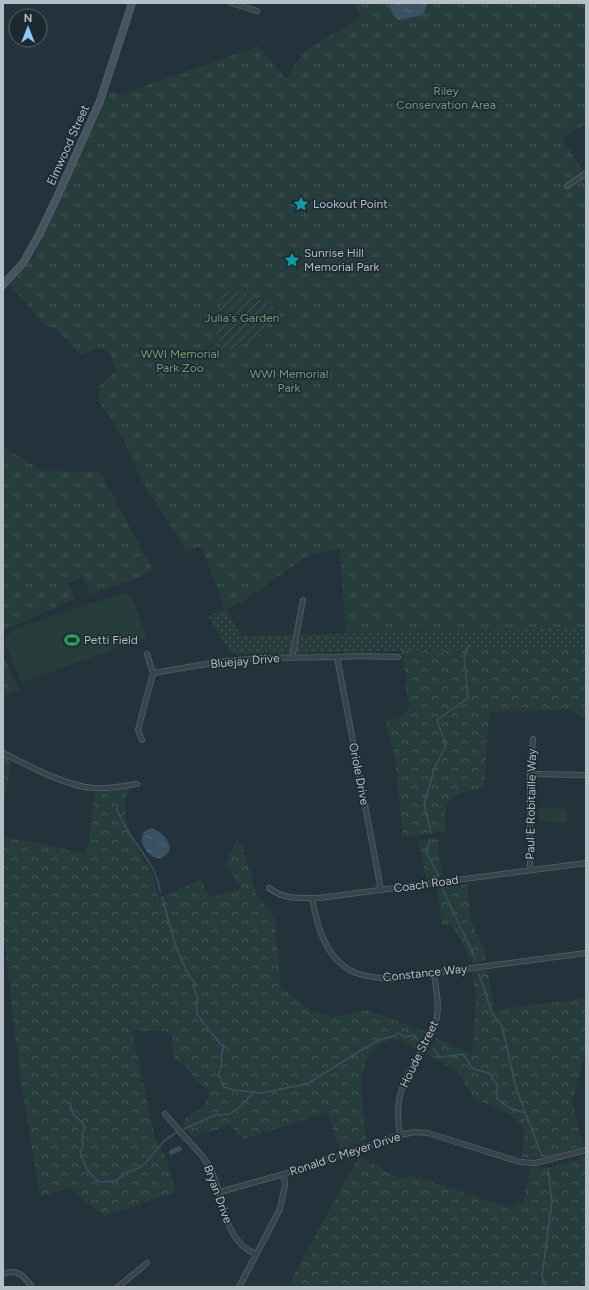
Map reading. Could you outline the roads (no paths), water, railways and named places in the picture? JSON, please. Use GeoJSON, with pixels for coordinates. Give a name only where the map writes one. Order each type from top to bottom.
{"type":"FeatureCollection","features":[{"type":"Feature","properties":{"kind":"main road","name":"Elmwood Street"},"geometry":{"type":"LineString","coordinates":[[3,285],[23,263],[39,235],[58,195],[100,101],[132,3]]}},
{"type":"Feature","properties":{"kind":"street"},"geometry":{"type":"LineString","coordinates":[[231,3],[257,11]]}},
{"type":"Feature","properties":{"kind":"street"},"geometry":{"type":"LineString","coordinates":[[567,186],[586,173]]}},
{"type":"Feature","properties":{"kind":"street"},"geometry":{"type":"LineString","coordinates":[[292,658],[303,600]]}},
{"type":"Feature","properties":{"kind":"street"},"geometry":{"type":"LineString","coordinates":[[142,740],[138,730],[153,673],[147,654]]}},
{"type":"Feature","properties":{"kind":"street","name":"Bluejay Drive"},"geometry":{"type":"LineString","coordinates":[[153,673],[218,662],[262,658],[337,658],[359,656],[398,657]]}},
{"type":"Feature","properties":{"kind":"street","name":"Oriole Drive"},"geometry":{"type":"LineString","coordinates":[[337,658],[381,890]]}},
{"type":"Feature","properties":{"kind":"street","name":"Paul E Robitaille Way"},"geometry":{"type":"LineString","coordinates":[[530,870],[530,774],[533,739]]}},
{"type":"Feature","properties":{"kind":"street"},"geometry":{"type":"LineString","coordinates":[[3,753],[68,782],[85,787],[95,788],[137,784]]}},
{"type":"Feature","properties":{"kind":"street"},"geometry":{"type":"LineString","coordinates":[[530,774],[586,775]]}},
{"type":"Feature","properties":{"kind":"street","name":"Coach Road"},"geometry":{"type":"LineString","coordinates":[[269,888],[278,895],[291,898],[312,898],[586,863]]}},
{"type":"Feature","properties":{"kind":"street","name":"Constance Way"},"geometry":{"type":"LineString","coordinates":[[312,898],[316,920],[330,952],[343,965],[355,972],[372,978],[390,979],[586,953]]}},
{"type":"Feature","properties":{"kind":"street","name":"Houde Street"},"geometry":{"type":"LineString","coordinates":[[400,1135],[398,1119],[400,1090],[407,1074],[427,1042],[436,1023],[438,1008],[434,973]]}},
{"type":"Feature","properties":{"kind":"street","name":"Bryan Drive"},"geometry":{"type":"LineString","coordinates":[[165,1114],[201,1153],[210,1168],[220,1192],[227,1220],[232,1232],[248,1251],[256,1254]]}},
{"type":"Feature","properties":{"kind":"street","name":"Ronald C Meyer Drive"},"geometry":{"type":"LineString","coordinates":[[220,1192],[284,1174],[400,1135],[415,1132],[428,1133],[520,1162],[535,1163],[586,1150]]}},
{"type":"Feature","properties":{"kind":"street"},"geometry":{"type":"LineString","coordinates":[[239,1287],[280,1209],[285,1185],[284,1174]]}},
{"type":"Feature","properties":{"kind":"street"},"geometry":{"type":"LineString","coordinates":[[118,1287],[147,1263]]}},
{"type":"Feature","properties":{"kind":"street"},"geometry":{"type":"LineString","coordinates":[[3,1274],[14,1272],[23,1275],[32,1287]]}},
{"type":"Feature","properties":{"kind":"water"},"geometry":{"type":"Polygon","coordinates":[[[389,3],[428,3],[423,15],[399,20],[391,10],[389,3]]]}},
{"type":"Feature","properties":{"kind":"water"},"geometry":{"type":"Polygon","coordinates":[[[152,828],[161,833],[168,841],[170,850],[168,854],[163,857],[158,858],[152,856],[144,847],[142,835],[152,828]]]}},
{"type":"Feature","properties":{"kind":"water"},"geometry":{"type":"Polygon","coordinates":[[[179,1146],[182,1149],[181,1151],[170,1155],[170,1150],[179,1146]]]}},
{"type":"Feature","properties":{"kind":"waterway"},"geometry":{"type":"LineString","coordinates":[[431,833],[424,804],[435,767],[446,745],[437,720],[468,698],[464,657],[469,645]]}},
{"type":"Feature","properties":{"kind":"waterway"},"geometry":{"type":"LineString","coordinates":[[116,808],[129,833],[152,868],[159,884],[160,892]]}},
{"type":"Feature","properties":{"kind":"waterway"},"geometry":{"type":"LineString","coordinates":[[430,840],[426,852],[439,876]]}},
{"type":"Feature","properties":{"kind":"waterway"},"geometry":{"type":"LineString","coordinates":[[443,890],[475,958]]}},
{"type":"Feature","properties":{"kind":"waterway"},"geometry":{"type":"LineString","coordinates":[[162,897],[179,954],[183,964],[195,983],[194,989],[198,997],[196,1004],[197,1014],[220,1044],[224,1046],[219,1075],[224,1087],[234,1090],[261,1093],[307,1084],[379,1040],[394,1036],[398,1033],[404,1037],[414,1035],[418,1040]]}},
{"type":"Feature","properties":{"kind":"waterway"},"geometry":{"type":"LineString","coordinates":[[479,974],[492,1013],[502,1026],[516,1088],[542,1156]]}},
{"type":"Feature","properties":{"kind":"waterway"},"geometry":{"type":"LineString","coordinates":[[433,1048],[440,1057],[463,1054],[473,1069],[489,1073],[497,1085],[497,1099],[510,1108],[525,1113]]}},
{"type":"Feature","properties":{"kind":"waterway"},"geometry":{"type":"LineString","coordinates":[[184,1129],[215,1115],[230,1114],[240,1107],[254,1092]]}},
{"type":"Feature","properties":{"kind":"waterway"},"geometry":{"type":"LineString","coordinates":[[70,1102],[73,1112],[85,1128],[82,1134],[83,1146],[80,1153],[88,1171],[99,1182],[115,1181],[127,1172],[139,1168],[165,1140],[176,1133]]}},
{"type":"Feature","properties":{"kind":"waterway"},"geometry":{"type":"LineString","coordinates":[[546,1287],[542,1276],[552,1201],[548,1169]]}},
{"type":"Feature","properties":{"kind":"place","name":"Lookout Point"},"geometry":{"type":"Point","coordinates":[301,204]}},
{"type":"Feature","properties":{"kind":"place","name":"Sunrise Hill Memorial Park"},"geometry":{"type":"Point","coordinates":[292,260]}},
{"type":"Feature","properties":{"kind":"place","name":"Petti Field"},"geometry":{"type":"Point","coordinates":[72,640]}},
{"type":"Feature","properties":{"kind":"park label","name":"Riley Conservation Area"},"geometry":{"type":"Point","coordinates":[446,98]}},
{"type":"Feature","properties":{"kind":"park label","name":"Julia's Garden"},"geometry":{"type":"Point","coordinates":[242,318]}},
{"type":"Feature","properties":{"kind":"park label","name":"WWI Memorial Park Zoo"},"geometry":{"type":"Point","coordinates":[180,361]}},
{"type":"Feature","properties":{"kind":"park label","name":"WWI Memorial Park"},"geometry":{"type":"Point","coordinates":[289,381]}}]}
